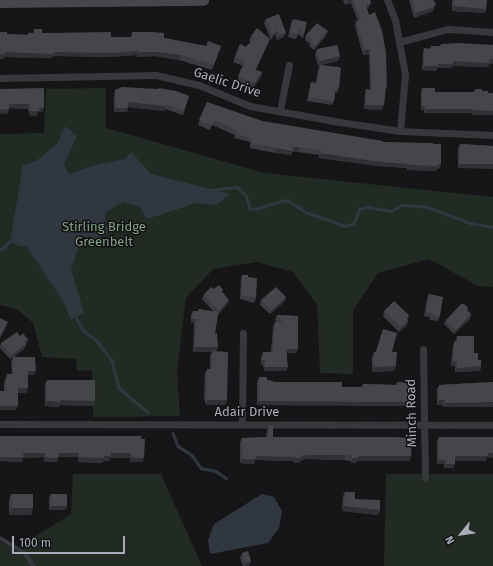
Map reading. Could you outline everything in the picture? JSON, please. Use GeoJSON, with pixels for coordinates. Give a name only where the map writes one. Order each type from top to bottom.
{"type":"FeatureCollection","features":[{"type":"Feature","properties":{"kind":"main road"},"geometry":{"type":"LineString","coordinates":[[0,2],[203,0]]}},
{"type":"Feature","properties":{"kind":"street"},"geometry":{"type":"LineString","coordinates":[[387,0],[396,20],[405,74],[400,131]]}},
{"type":"Feature","properties":{"kind":"street"},"geometry":{"type":"LineString","coordinates":[[399,42],[448,29],[493,32]]}},
{"type":"Feature","properties":{"kind":"street"},"geometry":{"type":"LineString","coordinates":[[280,110],[289,65]]}},
{"type":"Feature","properties":{"kind":"street","name":"Gaelic Drive"},"geometry":{"type":"LineString","coordinates":[[0,78],[156,75],[199,85],[250,106],[400,131],[493,135]]}},
{"type":"Feature","properties":{"kind":"street"},"geometry":{"type":"LineString","coordinates":[[242,424],[243,333]]}},
{"type":"Feature","properties":{"kind":"street","name":"Minch Road"},"geometry":{"type":"LineString","coordinates":[[423,349],[425,477]]}},
{"type":"Feature","properties":{"kind":"street","name":"Adair Drive"},"geometry":{"type":"LineString","coordinates":[[0,424],[493,425]]}},
{"type":"Feature","properties":{"kind":"lane"},"geometry":{"type":"LineString","coordinates":[[0,538],[25,553],[34,566]]}},
{"type":"Feature","properties":{"kind":"green space","name":"Stirling Bridge Greenbelt"},"geometry":{"type":"Polygon","coordinates":[[[106,88],[106,128],[265,173],[493,197],[493,287],[478,286],[429,259],[378,273],[353,310],[353,374],[320,373],[317,305],[293,272],[257,262],[213,269],[186,298],[177,371],[180,416],[93,417],[92,370],[77,371],[76,359],[42,357],[33,323],[17,309],[0,305],[0,134],[44,133],[46,89],[106,88]]]}},
{"type":"Feature","properties":{"kind":"green space"},"geometry":{"type":"Polygon","coordinates":[[[73,474],[161,474],[202,566],[0,566],[0,542],[16,549],[71,514],[73,474]]]}},
{"type":"Feature","properties":{"kind":"green space"},"geometry":{"type":"Polygon","coordinates":[[[386,474],[493,474],[493,566],[384,566],[386,474]]]}},
{"type":"Feature","properties":{"kind":"shaded area"},"geometry":{"type":"Polygon","coordinates":[[[65,126],[77,136],[64,164],[69,174],[95,165],[125,159],[131,152],[151,174],[230,194],[216,205],[196,203],[147,219],[140,207],[123,202],[105,213],[108,233],[78,249],[71,269],[84,313],[71,320],[62,299],[27,247],[19,246],[10,242],[23,165],[36,161],[57,144],[65,126]]]}},
{"type":"Feature","properties":{"kind":"shaded area"},"geometry":{"type":"Polygon","coordinates":[[[262,494],[274,497],[282,511],[279,528],[268,543],[210,554],[208,540],[214,524],[262,494]]]}},
{"type":"Feature","properties":{"kind":"building"},"geometry":{"type":"Polygon","coordinates":[[[353,0],[370,0],[371,3],[366,5],[369,15],[375,12],[382,31],[386,53],[387,86],[384,105],[366,105],[366,89],[372,90],[370,49],[365,50],[356,21],[361,20],[353,0]]]}},
{"type":"Feature","properties":{"kind":"building"},"geometry":{"type":"Polygon","coordinates":[[[412,0],[433,0],[436,4],[434,7],[416,13],[412,0]]]}},
{"type":"Feature","properties":{"kind":"building"},"geometry":{"type":"Polygon","coordinates":[[[454,0],[487,0],[486,9],[454,6],[454,0]]]}},
{"type":"Feature","properties":{"kind":"building"},"geometry":{"type":"Polygon","coordinates":[[[279,14],[286,33],[279,35],[277,30],[272,35],[266,19],[279,14]]]}},
{"type":"Feature","properties":{"kind":"building"},"geometry":{"type":"Polygon","coordinates":[[[293,19],[307,22],[304,34],[299,29],[298,34],[290,33],[293,19]]]}},
{"type":"Feature","properties":{"kind":"building"},"geometry":{"type":"Polygon","coordinates":[[[317,23],[328,31],[315,46],[311,42],[312,40],[306,35],[317,23]]]}},
{"type":"Feature","properties":{"kind":"building"},"geometry":{"type":"Polygon","coordinates":[[[257,28],[270,39],[255,70],[262,72],[255,83],[238,76],[245,61],[235,57],[240,44],[246,47],[254,38],[251,36],[257,28]]]}},
{"type":"Feature","properties":{"kind":"building"},"geometry":{"type":"Polygon","coordinates":[[[34,29],[42,29],[42,33],[111,32],[111,37],[132,37],[132,32],[164,33],[164,38],[206,46],[208,41],[221,46],[214,65],[181,55],[138,51],[111,53],[55,52],[53,54],[5,52],[5,54],[0,54],[0,32],[7,32],[7,34],[28,35],[28,33],[34,33],[34,29]]]}},
{"type":"Feature","properties":{"kind":"building"},"geometry":{"type":"Polygon","coordinates":[[[458,43],[493,45],[493,59],[489,59],[489,63],[453,61],[453,64],[424,66],[424,48],[431,49],[431,46],[458,43]]]}},
{"type":"Feature","properties":{"kind":"building"},"geometry":{"type":"Polygon","coordinates":[[[337,45],[340,56],[320,61],[317,49],[337,45]]]}},
{"type":"Feature","properties":{"kind":"building"},"geometry":{"type":"Polygon","coordinates":[[[320,65],[339,67],[341,69],[339,88],[336,87],[334,101],[308,97],[311,82],[316,83],[320,65]]]}},
{"type":"Feature","properties":{"kind":"building"},"geometry":{"type":"Polygon","coordinates":[[[122,87],[159,88],[176,91],[189,96],[184,111],[166,104],[166,106],[128,102],[128,108],[116,108],[115,90],[122,87]]]}},
{"type":"Feature","properties":{"kind":"building"},"geometry":{"type":"Polygon","coordinates":[[[44,88],[44,108],[39,108],[39,111],[31,111],[29,104],[9,104],[9,109],[0,110],[0,89],[44,88]]]}},
{"type":"Feature","properties":{"kind":"building"},"geometry":{"type":"Polygon","coordinates":[[[422,88],[435,88],[435,92],[474,92],[476,89],[482,89],[482,91],[493,93],[493,111],[473,109],[428,109],[425,108],[425,106],[422,106],[422,88]]]}},
{"type":"Feature","properties":{"kind":"building"},"geometry":{"type":"Polygon","coordinates":[[[207,102],[262,121],[383,141],[382,142],[441,144],[441,164],[438,164],[438,166],[380,162],[321,153],[321,151],[300,147],[293,147],[293,151],[252,143],[251,138],[236,133],[237,130],[214,120],[212,125],[199,120],[207,102]]]}},
{"type":"Feature","properties":{"kind":"building"},"geometry":{"type":"Polygon","coordinates":[[[460,144],[493,146],[493,164],[459,164],[460,144]]]}},
{"type":"Feature","properties":{"kind":"building"},"geometry":{"type":"Polygon","coordinates":[[[242,275],[257,278],[256,298],[241,295],[242,275]]]}},
{"type":"Feature","properties":{"kind":"building"},"geometry":{"type":"Polygon","coordinates":[[[219,285],[223,290],[221,291],[229,300],[219,311],[204,294],[211,287],[214,289],[219,285]]]}},
{"type":"Feature","properties":{"kind":"building"},"geometry":{"type":"Polygon","coordinates":[[[276,287],[286,297],[272,310],[261,300],[276,287]]]}},
{"type":"Feature","properties":{"kind":"building"},"geometry":{"type":"Polygon","coordinates":[[[429,294],[443,297],[440,316],[432,315],[432,313],[426,312],[429,294]]]}},
{"type":"Feature","properties":{"kind":"building"},"geometry":{"type":"Polygon","coordinates":[[[394,301],[409,315],[406,319],[408,321],[401,327],[384,311],[394,301]]]}},
{"type":"Feature","properties":{"kind":"building"},"geometry":{"type":"Polygon","coordinates":[[[461,304],[464,304],[468,308],[467,310],[471,314],[456,330],[446,320],[461,304]]]}},
{"type":"Feature","properties":{"kind":"building"},"geometry":{"type":"Polygon","coordinates":[[[199,309],[218,312],[215,333],[217,333],[218,347],[195,347],[196,319],[192,319],[193,311],[198,311],[199,309]]]}},
{"type":"Feature","properties":{"kind":"building"},"geometry":{"type":"Polygon","coordinates":[[[277,315],[298,316],[298,349],[286,349],[288,367],[265,367],[263,352],[273,352],[275,322],[283,322],[277,315]]]}},
{"type":"Feature","properties":{"kind":"building"},"geometry":{"type":"Polygon","coordinates":[[[0,318],[8,322],[0,337],[0,318]]]}},
{"type":"Feature","properties":{"kind":"building"},"geometry":{"type":"Polygon","coordinates":[[[383,329],[397,333],[392,352],[397,352],[396,366],[374,367],[374,352],[376,352],[383,329]]]}},
{"type":"Feature","properties":{"kind":"building"},"geometry":{"type":"Polygon","coordinates":[[[17,332],[20,336],[23,333],[28,340],[24,342],[26,344],[12,355],[1,343],[17,332]]]}},
{"type":"Feature","properties":{"kind":"building"},"geometry":{"type":"Polygon","coordinates":[[[457,336],[474,336],[474,353],[478,353],[478,360],[481,360],[481,366],[457,368],[457,361],[453,361],[454,342],[457,342],[457,336]]]}},
{"type":"Feature","properties":{"kind":"building"},"geometry":{"type":"Polygon","coordinates":[[[212,351],[228,352],[227,400],[207,400],[207,369],[212,369],[212,351]]]}},
{"type":"Feature","properties":{"kind":"building"},"geometry":{"type":"Polygon","coordinates":[[[13,357],[35,357],[36,371],[28,371],[28,388],[18,388],[18,406],[0,406],[0,391],[6,391],[5,379],[7,379],[7,374],[13,374],[13,357]]]}},
{"type":"Feature","properties":{"kind":"building"},"geometry":{"type":"Polygon","coordinates":[[[259,377],[267,377],[267,380],[273,382],[342,382],[342,387],[363,387],[363,384],[397,385],[397,382],[412,383],[412,402],[259,401],[259,377]]]}},
{"type":"Feature","properties":{"kind":"building"},"geometry":{"type":"Polygon","coordinates":[[[47,380],[95,380],[95,401],[47,401],[47,380]]]}},
{"type":"Feature","properties":{"kind":"building"},"geometry":{"type":"Polygon","coordinates":[[[493,382],[493,402],[445,403],[445,400],[439,400],[439,385],[493,382]]]}},
{"type":"Feature","properties":{"kind":"building"},"geometry":{"type":"Polygon","coordinates":[[[269,425],[273,425],[273,437],[412,438],[411,456],[358,456],[358,458],[352,458],[352,456],[345,455],[308,455],[301,456],[301,458],[256,456],[256,459],[242,459],[242,438],[268,437],[269,425]]]}},
{"type":"Feature","properties":{"kind":"building"},"geometry":{"type":"Polygon","coordinates":[[[0,436],[141,436],[142,439],[145,439],[144,458],[131,457],[131,453],[111,453],[111,456],[104,456],[104,458],[79,457],[79,453],[59,453],[58,458],[45,457],[45,453],[23,453],[24,457],[0,457],[0,436]]]}},
{"type":"Feature","properties":{"kind":"building"},"geometry":{"type":"Polygon","coordinates":[[[439,437],[493,437],[493,453],[488,453],[488,456],[455,456],[455,464],[446,464],[446,460],[439,460],[439,437]]]}},
{"type":"Feature","properties":{"kind":"building"},"geometry":{"type":"Polygon","coordinates":[[[345,492],[355,492],[355,499],[380,500],[380,510],[344,506],[345,492]]]}},
{"type":"Feature","properties":{"kind":"building"},"geometry":{"type":"Polygon","coordinates":[[[11,494],[33,494],[33,508],[12,508],[11,494]]]}},
{"type":"Feature","properties":{"kind":"building"},"geometry":{"type":"Polygon","coordinates":[[[51,494],[67,494],[67,506],[51,506],[51,494]]]}},
{"type":"Feature","properties":{"kind":"building"},"geometry":{"type":"Polygon","coordinates":[[[248,551],[251,561],[245,563],[242,553],[248,551]]]}},
{"type":"Feature","properties":{"kind":"waterway"},"geometry":{"type":"LineString","coordinates":[[211,190],[237,187],[246,195],[250,208],[256,209],[287,200],[306,212],[345,226],[354,223],[359,209],[368,207],[391,211],[402,205],[428,207],[470,223],[493,227]]}},
{"type":"Feature","properties":{"kind":"waterway"},"geometry":{"type":"LineString","coordinates":[[0,249],[12,239]]}},
{"type":"Feature","properties":{"kind":"waterway"},"geometry":{"type":"LineString","coordinates":[[75,315],[83,330],[97,341],[112,360],[119,388],[148,412]]}},
{"type":"Feature","properties":{"kind":"waterway"},"geometry":{"type":"LineString","coordinates":[[173,433],[178,446],[192,455],[201,468],[216,471],[226,478]]}}]}
